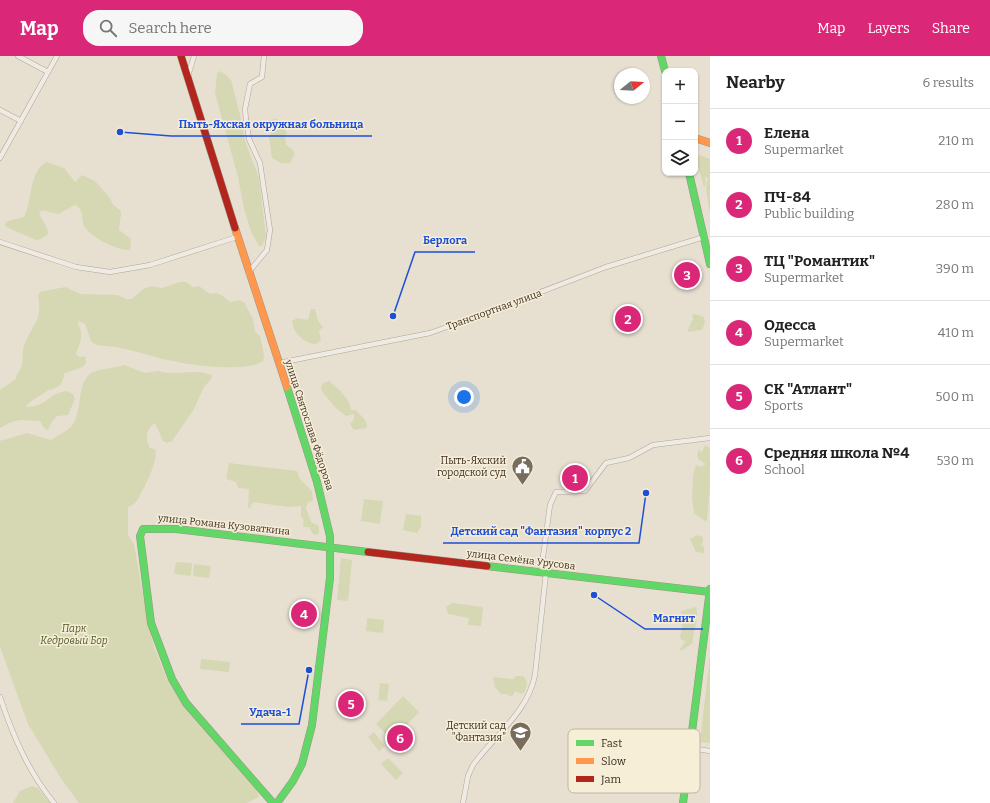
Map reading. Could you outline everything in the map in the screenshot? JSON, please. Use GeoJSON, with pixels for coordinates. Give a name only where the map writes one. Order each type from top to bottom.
{"type":"FeatureCollection","features":[{"type":"Feature","properties":{"kind":"street"},"geometry":{"type":"LineString","coordinates":[[18,56],[48,72]]}},
{"type":"Feature","properties":{"kind":"street"},"geometry":{"type":"LineString","coordinates":[[0,158],[57,56]]}},
{"type":"Feature","properties":{"kind":"street","name":"улица Святослава Фёдорова"},"geometry":{"type":"LineString","coordinates":[[181,56],[248,273],[279,363],[326,513],[331,547],[328,602],[312,725],[299,769],[277,803]]}},
{"type":"Feature","properties":{"kind":"street"},"geometry":{"type":"LineString","coordinates":[[189,79],[194,56]]}},
{"type":"Feature","properties":{"kind":"street"},"geometry":{"type":"LineString","coordinates":[[248,273],[267,250],[270,230],[260,163],[249,139],[245,109],[250,84],[262,77],[264,56]]}},
{"type":"Feature","properties":{"kind":"street"},"geometry":{"type":"LineString","coordinates":[[661,56],[664,68]]}},
{"type":"Feature","properties":{"kind":"street"},"geometry":{"type":"LineString","coordinates":[[0,110],[21,121]]}},
{"type":"Feature","properties":{"kind":"street"},"geometry":{"type":"LineString","coordinates":[[698,139],[710,143]]}},
{"type":"Feature","properties":{"kind":"street"},"geometry":{"type":"LineString","coordinates":[[690,176],[710,264]]}},
{"type":"Feature","properties":{"kind":"street"},"geometry":{"type":"LineString","coordinates":[[0,242],[76,267],[110,272],[150,265],[237,237]]}},
{"type":"Feature","properties":{"kind":"street","name":"Транспортная улица"},"geometry":{"type":"LineString","coordinates":[[279,363],[430,333],[486,314],[606,267],[704,237]]}},
{"type":"Feature","properties":{"kind":"street"},"geometry":{"type":"LineString","coordinates":[[463,803],[467,780],[473,765],[522,706],[531,692],[535,675],[550,505],[556,492],[585,491],[606,463],[629,458],[650,445],[710,438]]}},
{"type":"Feature","properties":{"kind":"street","name":"улица Романа Кузоваткина"},"geometry":{"type":"LineString","coordinates":[[273,803],[186,703],[172,680],[151,623],[140,534],[145,528],[176,530],[331,547]]}},
{"type":"Feature","properties":{"kind":"street","name":"улица Семёна Урусова"},"geometry":{"type":"LineString","coordinates":[[331,547],[710,592]]}},
{"type":"Feature","properties":{"kind":"street"},"geometry":{"type":"LineString","coordinates":[[692,729],[710,589]]}},
{"type":"Feature","properties":{"kind":"street"},"geometry":{"type":"LineString","coordinates":[[0,697],[12,733],[24,760],[54,803]]}},
{"type":"Feature","properties":{"kind":"street"},"geometry":{"type":"LineString","coordinates":[[700,749],[710,750]]}},
{"type":"Feature","properties":{"kind":"street"},"geometry":{"type":"LineString","coordinates":[[683,803],[684,793]]}},
{"type":"Feature","properties":{"kind":"green space"},"geometry":{"type":"Polygon","coordinates":[[[219,71],[231,80],[245,141],[259,178],[266,237],[262,246],[259,246],[251,232],[244,209],[238,177],[215,93],[217,73],[219,71]]]}},
{"type":"Feature","properties":{"kind":"green space"},"geometry":{"type":"Polygon","coordinates":[[[276,119],[284,122],[283,126],[287,133],[285,135],[286,145],[292,149],[295,154],[290,163],[281,163],[272,158],[269,137],[271,133],[268,123],[269,120],[276,119]]]}},
{"type":"Feature","properties":{"kind":"green space"},"geometry":{"type":"Polygon","coordinates":[[[700,155],[710,159],[710,214],[706,189],[708,178],[705,177],[706,184],[704,187],[698,166],[698,157],[700,155]]]}},
{"type":"Feature","properties":{"kind":"green space"},"geometry":{"type":"Polygon","coordinates":[[[46,162],[64,168],[75,182],[82,175],[95,181],[110,198],[113,205],[120,210],[119,230],[131,239],[130,250],[112,246],[92,235],[84,226],[81,211],[75,205],[58,214],[42,210],[39,213],[47,228],[48,234],[41,239],[36,240],[6,227],[5,224],[8,221],[24,217],[36,173],[46,162]]]}},
{"type":"Feature","properties":{"kind":"green space"},"geometry":{"type":"Polygon","coordinates":[[[180,282],[186,282],[193,287],[199,286],[210,294],[216,293],[223,296],[230,302],[239,300],[244,302],[253,319],[255,332],[260,336],[264,355],[263,361],[245,366],[206,366],[166,360],[117,347],[96,345],[91,341],[85,324],[78,321],[81,337],[76,354],[80,357],[85,356],[85,364],[83,367],[64,374],[63,380],[59,385],[54,389],[48,390],[30,402],[26,407],[39,405],[56,394],[67,391],[73,394],[75,399],[68,415],[57,416],[52,421],[48,430],[44,428],[40,421],[21,420],[11,422],[0,428],[0,390],[16,379],[21,367],[24,346],[38,317],[38,296],[40,292],[65,287],[81,294],[118,295],[126,299],[132,299],[143,289],[152,286],[162,288],[180,282]]]}},
{"type":"Feature","properties":{"kind":"green space"},"geometry":{"type":"Polygon","coordinates":[[[311,309],[315,309],[318,321],[323,327],[319,331],[321,340],[316,344],[312,344],[300,337],[295,330],[292,321],[297,318],[308,320],[311,309]]]}},
{"type":"Feature","properties":{"kind":"green space"},"geometry":{"type":"Polygon","coordinates":[[[695,314],[704,317],[705,323],[702,330],[687,332],[693,319],[692,315],[695,314]]]}},
{"type":"Feature","properties":{"kind":"green space","name":"Парк Кедровый Бор"},"geometry":{"type":"Polygon","coordinates":[[[124,365],[145,373],[158,371],[167,373],[200,372],[212,375],[212,378],[204,387],[194,409],[172,441],[167,443],[163,441],[155,423],[148,431],[147,442],[150,448],[155,449],[155,460],[150,476],[139,498],[135,503],[128,507],[128,535],[134,544],[148,624],[154,647],[167,679],[177,695],[257,790],[259,797],[247,803],[79,803],[62,780],[28,724],[0,647],[0,441],[27,433],[51,440],[73,424],[78,411],[81,390],[86,378],[91,373],[124,365]]]}},
{"type":"Feature","properties":{"kind":"green space"},"geometry":{"type":"Polygon","coordinates":[[[329,381],[346,398],[351,410],[356,410],[365,420],[367,425],[366,428],[354,430],[350,424],[354,419],[354,414],[346,416],[336,408],[321,390],[322,384],[329,381]]]}},
{"type":"Feature","properties":{"kind":"green space"},"geometry":{"type":"Polygon","coordinates":[[[705,445],[710,448],[710,486],[707,520],[705,521],[694,513],[692,499],[693,475],[696,465],[701,467],[706,464],[699,460],[697,456],[699,448],[700,452],[702,452],[705,445]]]}},
{"type":"Feature","properties":{"kind":"green space"},"geometry":{"type":"Polygon","coordinates":[[[229,463],[297,471],[300,479],[312,491],[313,501],[308,502],[306,508],[311,522],[319,526],[319,533],[316,535],[313,534],[309,527],[303,527],[304,520],[301,517],[301,506],[289,507],[253,502],[250,508],[248,508],[249,489],[238,488],[236,482],[226,479],[229,463]]]}},
{"type":"Feature","properties":{"kind":"green space"},"geometry":{"type":"Polygon","coordinates":[[[364,499],[383,501],[380,524],[361,521],[364,499]]]}},
{"type":"Feature","properties":{"kind":"green space"},"geometry":{"type":"Polygon","coordinates":[[[406,514],[421,516],[421,527],[417,533],[403,530],[406,514]]]}},
{"type":"Feature","properties":{"kind":"green space"},"geometry":{"type":"Polygon","coordinates":[[[698,535],[703,537],[703,542],[701,545],[704,547],[704,553],[696,552],[690,539],[698,535]]]}},
{"type":"Feature","properties":{"kind":"green space"},"geometry":{"type":"Polygon","coordinates":[[[341,558],[352,560],[348,601],[337,600],[341,558]]]}},
{"type":"Feature","properties":{"kind":"green space"},"geometry":{"type":"Polygon","coordinates":[[[176,562],[192,563],[191,576],[174,574],[176,562]]]}},
{"type":"Feature","properties":{"kind":"green space"},"geometry":{"type":"Polygon","coordinates":[[[194,564],[211,566],[209,578],[193,576],[194,564]]]}},
{"type":"Feature","properties":{"kind":"green space"},"geometry":{"type":"Polygon","coordinates":[[[452,603],[483,607],[481,626],[468,625],[469,618],[448,614],[446,607],[452,603]]]}},
{"type":"Feature","properties":{"kind":"green space"},"geometry":{"type":"Polygon","coordinates":[[[696,607],[697,620],[693,643],[681,651],[680,649],[686,641],[681,640],[680,636],[682,629],[681,611],[696,607]]]}},
{"type":"Feature","properties":{"kind":"green space"},"geometry":{"type":"Polygon","coordinates":[[[367,618],[384,620],[383,633],[366,631],[367,618]]]}},
{"type":"Feature","properties":{"kind":"green space"},"geometry":{"type":"Polygon","coordinates":[[[710,655],[710,743],[700,742],[710,655]]]}},
{"type":"Feature","properties":{"kind":"green space"},"geometry":{"type":"Polygon","coordinates":[[[201,659],[230,662],[229,672],[200,669],[201,659]]]}},
{"type":"Feature","properties":{"kind":"green space"},"geometry":{"type":"Polygon","coordinates":[[[516,676],[523,676],[527,682],[525,692],[521,694],[515,691],[512,697],[507,694],[501,694],[495,687],[493,677],[513,679],[516,676]]]}},
{"type":"Feature","properties":{"kind":"green space"},"geometry":{"type":"Polygon","coordinates":[[[380,683],[389,684],[387,701],[378,700],[380,683]]]}},
{"type":"Feature","properties":{"kind":"green space"},"geometry":{"type":"Polygon","coordinates":[[[403,696],[419,712],[392,740],[376,724],[403,696]]]}},
{"type":"Feature","properties":{"kind":"green space"},"geometry":{"type":"Polygon","coordinates":[[[374,732],[385,746],[379,751],[368,737],[374,732]]]}},
{"type":"Feature","properties":{"kind":"green space"},"geometry":{"type":"Polygon","coordinates":[[[388,758],[403,773],[396,780],[381,764],[388,758]]]}},
{"type":"Feature","properties":{"kind":"green space"},"geometry":{"type":"Polygon","coordinates":[[[32,786],[38,788],[50,803],[13,803],[20,791],[32,786]]]}},
{"type":"Feature","properties":{"kind":"traffic: fast"},"geometry":{"type":"LineString","coordinates":[[661,56],[664,68]]}},
{"type":"Feature","properties":{"kind":"traffic: fast"},"geometry":{"type":"LineString","coordinates":[[690,176],[710,264]]}},
{"type":"Feature","properties":{"kind":"traffic: fast"},"geometry":{"type":"LineString","coordinates":[[277,803],[293,781],[302,764],[312,725],[330,578],[330,536],[317,482],[287,387]]}},
{"type":"Feature","properties":{"kind":"traffic: fast"},"geometry":{"type":"LineString","coordinates":[[273,803],[186,703],[172,679],[151,623],[140,536],[143,529],[176,529],[368,552]]}},
{"type":"Feature","properties":{"kind":"traffic: fast"},"geometry":{"type":"LineString","coordinates":[[487,566],[710,592]]}},
{"type":"Feature","properties":{"kind":"traffic: fast"},"geometry":{"type":"LineString","coordinates":[[692,729],[710,589]]}},
{"type":"Feature","properties":{"kind":"traffic: fast"},"geometry":{"type":"LineString","coordinates":[[683,803],[684,793]]}},
{"type":"Feature","properties":{"kind":"traffic: slow"},"geometry":{"type":"LineString","coordinates":[[698,139],[710,143]]}},
{"type":"Feature","properties":{"kind":"traffic: slow"},"geometry":{"type":"LineString","coordinates":[[235,228],[287,387]]}},
{"type":"Feature","properties":{"kind":"traffic: jam"},"geometry":{"type":"LineString","coordinates":[[181,56],[235,228]]}},
{"type":"Feature","properties":{"kind":"traffic: jam"},"geometry":{"type":"LineString","coordinates":[[368,552],[487,566]]}},
{"type":"Feature","properties":{"kind":"place","name":"Пыть-Яхская окружная больница"},"geometry":{"type":"Point","coordinates":[120,132]}},
{"type":"Feature","properties":{"kind":"place","name":"ТЦ \"Романтик\""},"geometry":{"type":"Point","coordinates":[687,275]}},
{"type":"Feature","properties":{"kind":"place","name":"Берлога"},"geometry":{"type":"Point","coordinates":[393,316]}},
{"type":"Feature","properties":{"kind":"place","name":"ПЧ-84"},"geometry":{"type":"Point","coordinates":[628,319]}},
{"type":"Feature","properties":{"kind":"place","name":"Елена"},"geometry":{"type":"Point","coordinates":[575,478]}},
{"type":"Feature","properties":{"kind":"place","name":"Пыть-Яхский городской суд"},"geometry":{"type":"Point","coordinates":[522,486]}},
{"type":"Feature","properties":{"kind":"place","name":"Детский сад \"Фантазия\" корпус 2"},"geometry":{"type":"Point","coordinates":[646,493]}},
{"type":"Feature","properties":{"kind":"place","name":"Магнит"},"geometry":{"type":"Point","coordinates":[594,595]}},
{"type":"Feature","properties":{"kind":"place","name":"Одесса"},"geometry":{"type":"Point","coordinates":[304,614]}},
{"type":"Feature","properties":{"kind":"place","name":"Удача-1"},"geometry":{"type":"Point","coordinates":[309,670]}},
{"type":"Feature","properties":{"kind":"place","name":"СК \"Атлант\""},"geometry":{"type":"Point","coordinates":[351,704]}},
{"type":"Feature","properties":{"kind":"place","name":"Средняя школа №4"},"geometry":{"type":"Point","coordinates":[400,738]}},
{"type":"Feature","properties":{"kind":"place","name":"Детский сад \"Фантазия\""},"geometry":{"type":"Point","coordinates":[521,752]}}]}
